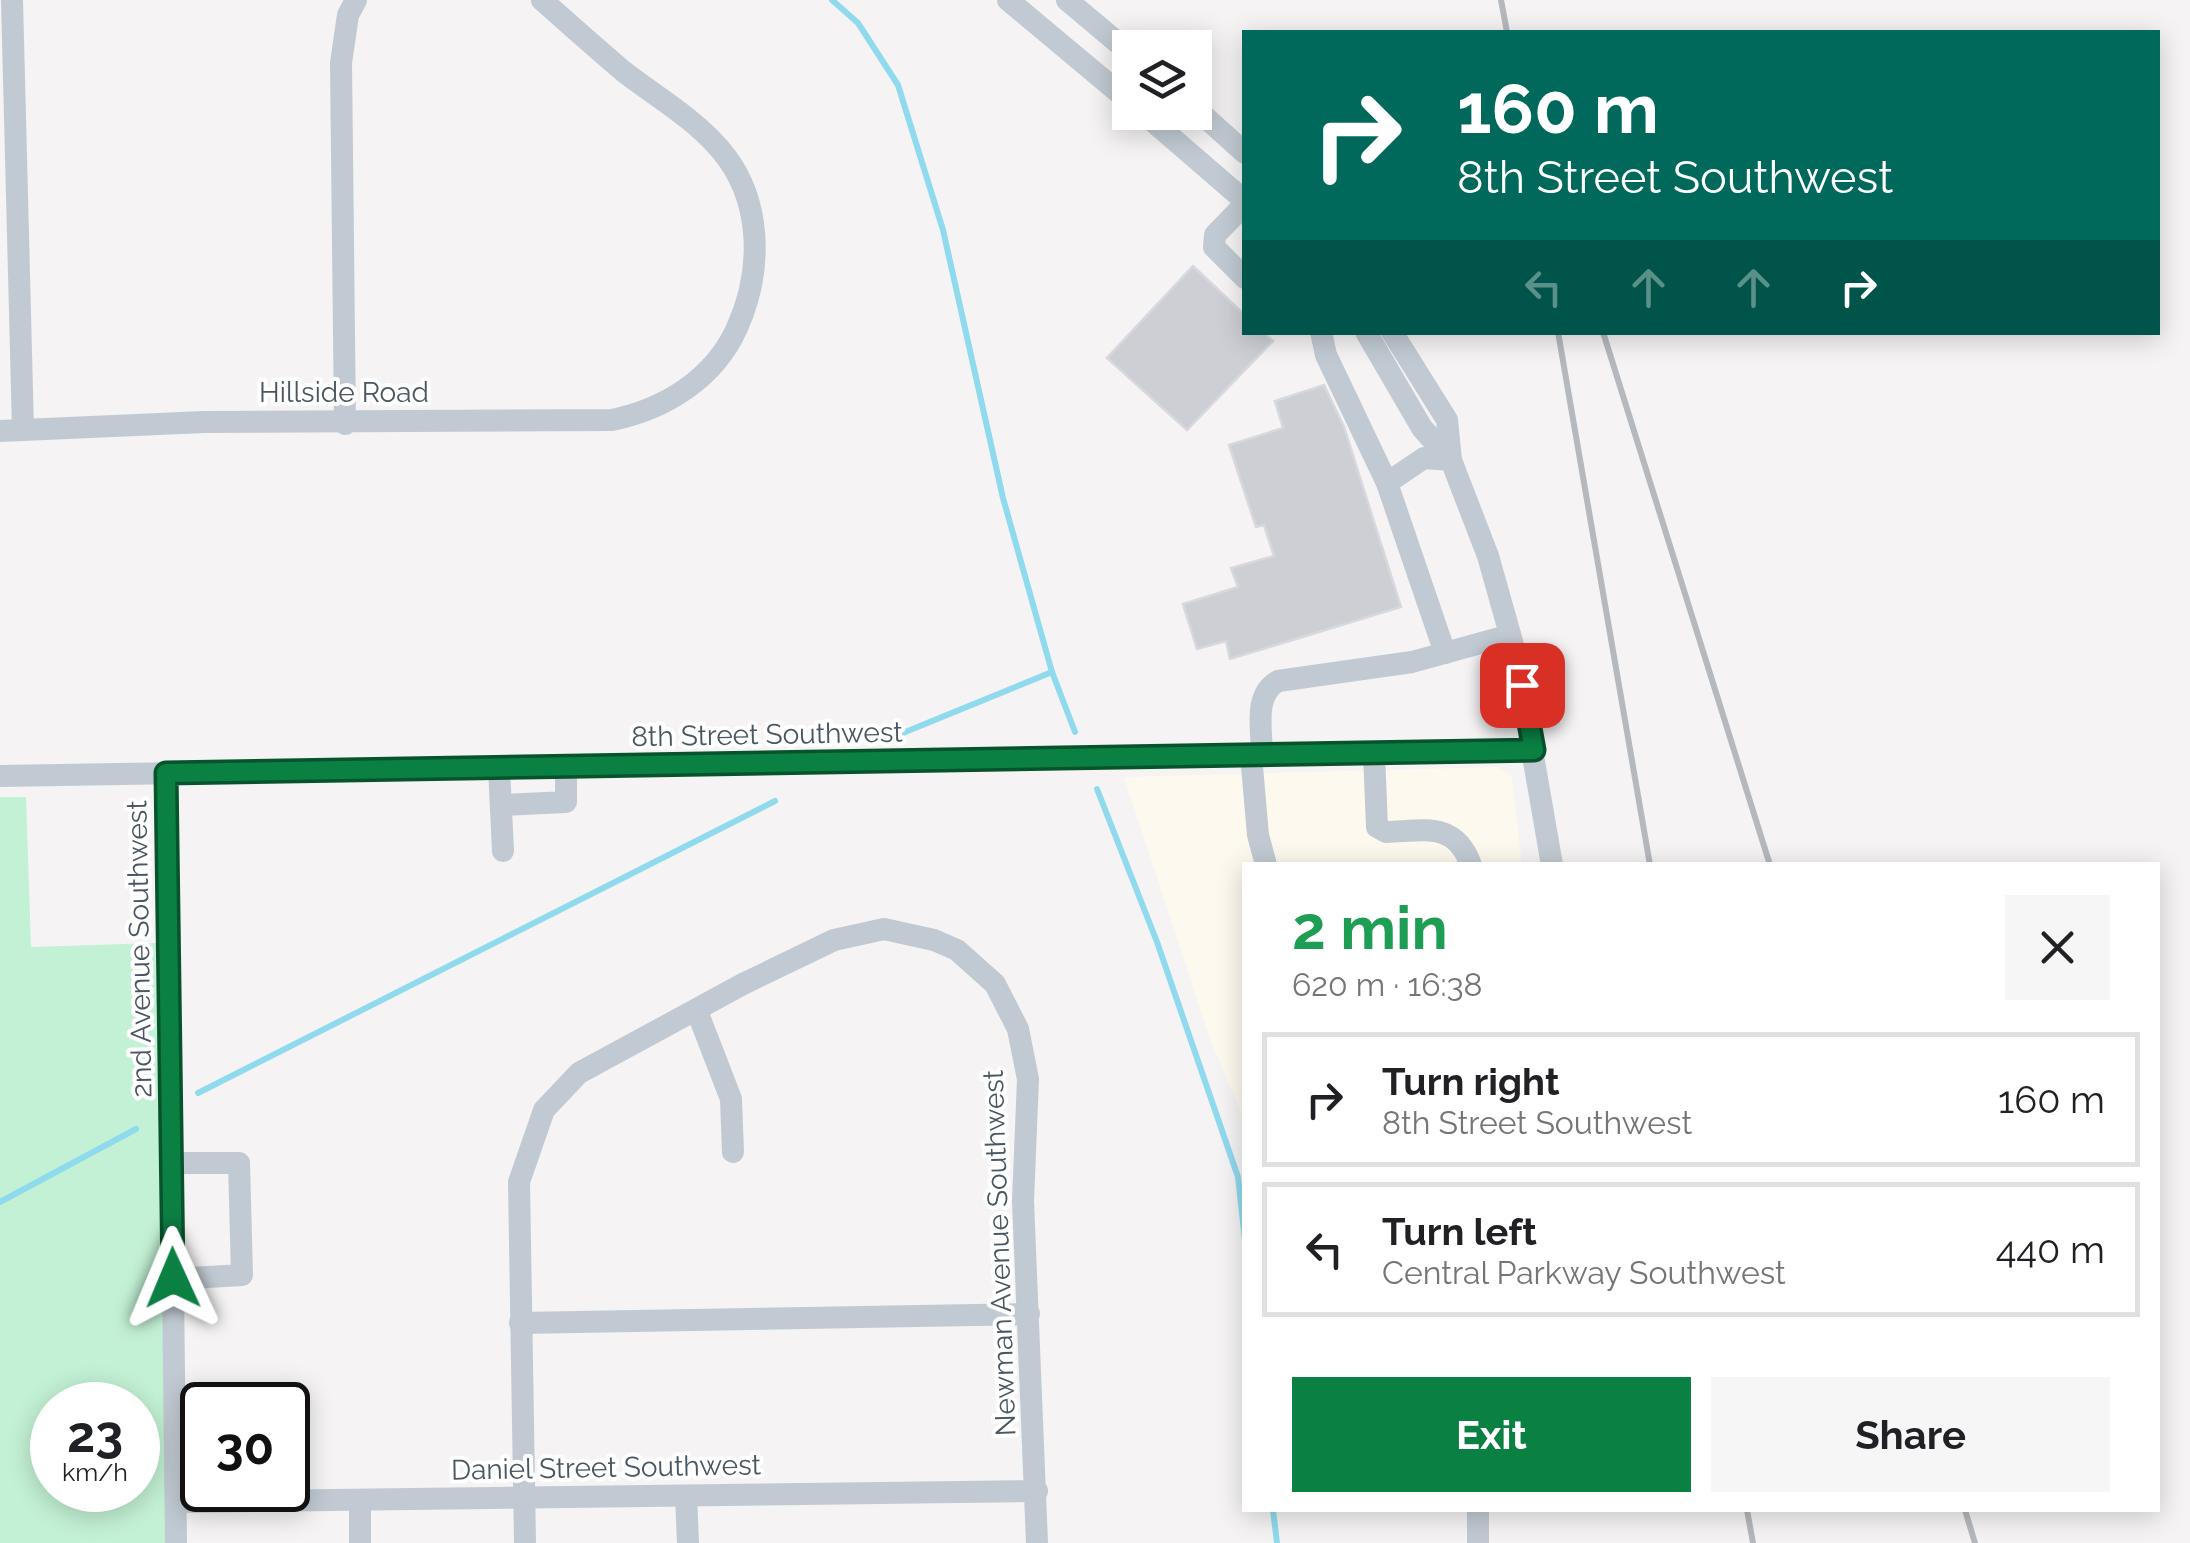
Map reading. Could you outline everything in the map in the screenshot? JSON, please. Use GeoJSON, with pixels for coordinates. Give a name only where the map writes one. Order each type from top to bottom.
{"type":"FeatureCollection","features":[{"type":"Feature","properties":{"kind":"street"},"geometry":{"type":"LineString","coordinates":[[12,0],[12,430]]}},
{"type":"Feature","properties":{"kind":"street"},"geometry":{"type":"LineString","coordinates":[[345,424],[341,64],[348,15],[356,0]]}},
{"type":"Feature","properties":{"kind":"street","name":"Hillside Road"},"geometry":{"type":"LineString","coordinates":[[12,430],[204,422],[612,420],[638,415],[683,392],[720,358],[747,302],[755,240],[745,190],[727,158],[702,131],[542,0]]}},
{"type":"Feature","properties":{"kind":"street"},"geometry":{"type":"LineString","coordinates":[[1008,0],[1112,87]]}},
{"type":"Feature","properties":{"kind":"street"},"geometry":{"type":"LineString","coordinates":[[1067,0],[1112,38]]}},
{"type":"Feature","properties":{"kind":"street"},"geometry":{"type":"LineString","coordinates":[[1212,123],[1242,150]]}},
{"type":"Feature","properties":{"kind":"street"},"geometry":{"type":"LineString","coordinates":[[1162,130],[1242,200]]}},
{"type":"Feature","properties":{"kind":"street"},"geometry":{"type":"LineString","coordinates":[[1242,206],[1215,235],[1214,247],[1242,275]]}},
{"type":"Feature","properties":{"kind":"street"},"geometry":{"type":"LineString","coordinates":[[1321,335],[1326,355],[1387,483],[1446,653]]}},
{"type":"Feature","properties":{"kind":"street"},"geometry":{"type":"LineString","coordinates":[[1368,335],[1422,428],[1451,460]]}},
{"type":"Feature","properties":{"kind":"street"},"geometry":{"type":"LineString","coordinates":[[1394,335],[1447,420],[1451,460],[1488,556],[1510,635],[1534,750],[1552,862]]}},
{"type":"Feature","properties":{"kind":"street"},"geometry":{"type":"LineString","coordinates":[[1387,483],[1424,458],[1451,460]]}},
{"type":"Feature","properties":{"kind":"street"},"geometry":{"type":"LineString","coordinates":[[1265,862],[1258,836],[1256,755],[1266,687],[1278,681],[1412,662],[1510,635]]}},
{"type":"Feature","properties":{"kind":"street","name":"8th Street Southwest"},"geometry":{"type":"LineString","coordinates":[[0,776],[1534,750]]}},
{"type":"Feature","properties":{"kind":"street"},"geometry":{"type":"LineString","coordinates":[[1374,753],[1377,828],[1386,832],[1444,831],[1458,840],[1469,862]]}},
{"type":"Feature","properties":{"kind":"street"},"geometry":{"type":"LineString","coordinates":[[501,805],[566,802],[566,767]]}},
{"type":"Feature","properties":{"kind":"street"},"geometry":{"type":"LineString","coordinates":[[500,768],[503,851]]}},
{"type":"Feature","properties":{"kind":"street","name":"2nd Avenue Southwest"},"geometry":{"type":"LineString","coordinates":[[166,773],[176,1543]]}},
{"type":"Feature","properties":{"kind":"street","name":"Newman Avenue Southwest"},"geometry":{"type":"LineString","coordinates":[[697,1011],[834,940],[884,929],[934,940],[957,950],[995,984],[1018,1029],[1028,1079],[1024,1201],[1037,1543]]}},
{"type":"Feature","properties":{"kind":"street"},"geometry":{"type":"LineString","coordinates":[[524,1543],[519,1182],[544,1110],[579,1073],[697,1011],[731,1099],[733,1152]]}},
{"type":"Feature","properties":{"kind":"street"},"geometry":{"type":"LineString","coordinates":[[172,1163],[239,1162],[242,1276],[173,1278]]}},
{"type":"Feature","properties":{"kind":"street"},"geometry":{"type":"LineString","coordinates":[[520,1322],[1029,1314]]}},
{"type":"Feature","properties":{"kind":"street","name":"Daniel Street Southwest"},"geometry":{"type":"LineString","coordinates":[[176,1502],[1037,1491]]}},
{"type":"Feature","properties":{"kind":"street"},"geometry":{"type":"LineString","coordinates":[[686,1496],[688,1543]]}},
{"type":"Feature","properties":{"kind":"street"},"geometry":{"type":"LineString","coordinates":[[360,1501],[360,1543]]}},
{"type":"Feature","properties":{"kind":"street"},"geometry":{"type":"LineString","coordinates":[[1478,1512],[1478,1543]]}},
{"type":"Feature","properties":{"kind":"shaded area"},"geometry":{"type":"Polygon","coordinates":[[[1498,767],[1512,777],[1522,862],[1242,862],[1242,1119],[1209,1036],[1124,777],[1498,767]]]}},
{"type":"Feature","properties":{"kind":"green space"},"geometry":{"type":"Polygon","coordinates":[[[0,797],[26,797],[31,947],[157,943],[166,1543],[0,1543],[0,797]]]}},
{"type":"Feature","properties":{"kind":"building"},"geometry":{"type":"Polygon","coordinates":[[[1193,266],[1242,312],[1242,335],[1266,335],[1273,341],[1187,430],[1107,358],[1193,266]]]}},
{"type":"Feature","properties":{"kind":"building"},"geometry":{"type":"Polygon","coordinates":[[[1324,385],[1344,427],[1401,607],[1230,659],[1226,641],[1197,649],[1183,604],[1238,587],[1231,568],[1274,556],[1264,525],[1256,527],[1229,445],[1283,428],[1275,401],[1324,385]]]}},
{"type":"Feature","properties":{"kind":"waterway"},"geometry":{"type":"LineString","coordinates":[[832,0],[858,23],[898,85],[943,230],[1003,498],[1052,672],[1075,732]]}},
{"type":"Feature","properties":{"kind":"waterway"},"geometry":{"type":"LineString","coordinates":[[893,737],[1052,672]]}},
{"type":"Feature","properties":{"kind":"waterway"},"geometry":{"type":"LineString","coordinates":[[1097,789],[1157,942],[1238,1177],[1242,1213]]}},
{"type":"Feature","properties":{"kind":"waterway"},"geometry":{"type":"LineString","coordinates":[[198,1093],[775,801]]}},
{"type":"Feature","properties":{"kind":"waterway"},"geometry":{"type":"LineString","coordinates":[[0,1202],[136,1129]]}},
{"type":"Feature","properties":{"kind":"waterway"},"geometry":{"type":"LineString","coordinates":[[1273,1512],[1277,1543]]}},
{"type":"Feature","properties":{"kind":"railway"},"geometry":{"type":"LineString","coordinates":[[1501,0],[1507,30]]}},
{"type":"Feature","properties":{"kind":"railway"},"geometry":{"type":"LineString","coordinates":[[1559,335],[1649,862]]}},
{"type":"Feature","properties":{"kind":"railway"},"geometry":{"type":"LineString","coordinates":[[1604,335],[1769,862]]}},
{"type":"Feature","properties":{"kind":"railway"},"geometry":{"type":"LineString","coordinates":[[1747,1512],[1753,1543]]}},
{"type":"Feature","properties":{"kind":"railway"},"geometry":{"type":"LineString","coordinates":[[1966,1512],[1975,1543]]}},
{"type":"Feature","properties":{"kind":"route"},"geometry":{"type":"LineString","coordinates":[[173,1278],[166,773],[1534,750],[1522,685]]}}]}
